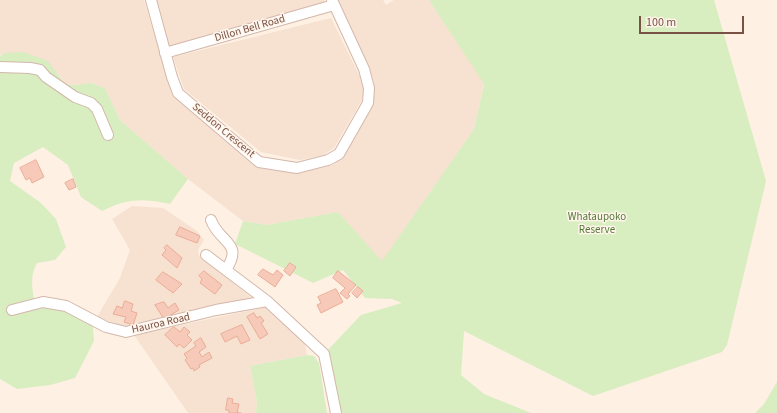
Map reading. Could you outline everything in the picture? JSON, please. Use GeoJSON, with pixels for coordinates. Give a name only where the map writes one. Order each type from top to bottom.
{"type":"FeatureCollection","features":[{"type":"Feature","properties":{"kind":"street","name":"Seddon Crescent"},"geometry":{"type":"LineString","coordinates":[[150,0],[178,93],[259,162],[297,168],[313,164],[339,154],[368,103],[369,88],[364,69],[333,2]]}},
{"type":"Feature","properties":{"kind":"street","name":"Dillon Bell Road"},"geometry":{"type":"LineString","coordinates":[[165,53],[333,2]]}},
{"type":"Feature","properties":{"kind":"street"},"geometry":{"type":"LineString","coordinates":[[0,67],[30,68],[40,70],[46,77],[75,97],[90,103],[97,109],[108,135]]}},
{"type":"Feature","properties":{"kind":"street"},"geometry":{"type":"LineString","coordinates":[[211,220],[214,228],[228,243],[234,254],[234,259],[226,270]]}},
{"type":"Feature","properties":{"kind":"street"},"geometry":{"type":"LineString","coordinates":[[206,255],[267,301],[324,354],[336,413]]}},
{"type":"Feature","properties":{"kind":"street","name":"Hauroa Road"},"geometry":{"type":"LineString","coordinates":[[12,310],[43,302],[66,306],[106,327],[126,332],[216,310],[267,301]]}},
{"type":"Feature","properties":{"kind":"shaded area"},"geometry":{"type":"Polygon","coordinates":[[[0,0],[144,0],[172,94],[253,165],[300,173],[333,165],[340,159],[373,104],[374,83],[369,66],[337,0],[383,0],[386,5],[394,0],[429,0],[484,83],[474,129],[382,262],[338,212],[266,225],[243,221],[188,179],[120,120],[105,88],[91,83],[76,85],[65,84],[59,75],[4,53],[0,55],[0,0]]]}},
{"type":"Feature","properties":{"kind":"shaded area"},"geometry":{"type":"Polygon","coordinates":[[[155,0],[324,0],[326,6],[169,48],[155,0]]]}},
{"type":"Feature","properties":{"kind":"shaded area"},"geometry":{"type":"Polygon","coordinates":[[[331,18],[361,79],[364,89],[362,100],[334,148],[323,155],[300,160],[261,152],[184,89],[173,57],[331,18]]]}},
{"type":"Feature","properties":{"kind":"shaded area"},"geometry":{"type":"Polygon","coordinates":[[[132,206],[163,208],[197,231],[204,240],[198,250],[199,256],[253,299],[132,326],[124,326],[97,317],[120,278],[130,250],[112,219],[132,206]]]}},
{"type":"Feature","properties":{"kind":"shaded area"},"geometry":{"type":"Polygon","coordinates":[[[266,307],[305,344],[307,355],[250,366],[257,403],[256,413],[188,413],[134,335],[266,307]]]}},
{"type":"Feature","properties":{"kind":"green space","name":"Whataupoko Reserve"},"geometry":{"type":"Polygon","coordinates":[[[429,0],[714,0],[766,181],[727,345],[722,352],[593,396],[464,331],[461,375],[484,394],[531,413],[336,413],[324,354],[361,315],[402,303],[392,299],[365,298],[343,270],[313,283],[235,244],[243,221],[266,225],[338,212],[382,261],[474,129],[484,84],[429,0]]]}},
{"type":"Feature","properties":{"kind":"green space"},"geometry":{"type":"Polygon","coordinates":[[[23,52],[48,61],[65,84],[76,85],[91,83],[105,88],[120,120],[188,179],[170,204],[135,200],[127,201],[102,211],[81,197],[68,165],[43,147],[14,163],[10,181],[41,203],[56,219],[66,247],[55,260],[37,263],[32,276],[34,300],[49,299],[64,301],[79,306],[92,314],[94,341],[75,378],[50,385],[17,389],[0,379],[0,56],[4,53],[23,52]]]}},
{"type":"Feature","properties":{"kind":"green space"},"geometry":{"type":"Polygon","coordinates":[[[307,355],[314,356],[319,363],[327,413],[256,413],[257,402],[250,366],[307,355]]]}},
{"type":"Feature","properties":{"kind":"green space"},"geometry":{"type":"Polygon","coordinates":[[[777,382],[777,413],[755,413],[764,404],[777,382]]]}},
{"type":"Feature","properties":{"kind":"building"},"geometry":{"type":"Polygon","coordinates":[[[36,160],[44,177],[32,183],[30,178],[26,180],[20,168],[36,160]]]}},
{"type":"Feature","properties":{"kind":"building"},"geometry":{"type":"Polygon","coordinates":[[[73,179],[76,187],[69,190],[65,183],[73,179]]]}},
{"type":"Feature","properties":{"kind":"building"},"geometry":{"type":"Polygon","coordinates":[[[180,227],[200,236],[197,243],[176,235],[180,227]]]}},
{"type":"Feature","properties":{"kind":"building"},"geometry":{"type":"Polygon","coordinates":[[[167,245],[182,258],[177,268],[162,255],[166,250],[164,248],[167,245]]]}},
{"type":"Feature","properties":{"kind":"building"},"geometry":{"type":"Polygon","coordinates":[[[290,263],[296,267],[290,276],[284,271],[290,263]]]}},
{"type":"Feature","properties":{"kind":"building"},"geometry":{"type":"Polygon","coordinates":[[[263,269],[273,275],[277,270],[283,275],[275,287],[258,275],[263,269]]]}},
{"type":"Feature","properties":{"kind":"building"},"geometry":{"type":"Polygon","coordinates":[[[204,271],[222,285],[215,294],[200,283],[202,279],[199,276],[204,271]]]}},
{"type":"Feature","properties":{"kind":"building"},"geometry":{"type":"Polygon","coordinates":[[[338,271],[356,285],[348,294],[350,296],[347,299],[340,293],[345,288],[333,278],[338,271]]]}},
{"type":"Feature","properties":{"kind":"building"},"geometry":{"type":"Polygon","coordinates":[[[163,272],[182,284],[173,293],[156,280],[163,272]]]}},
{"type":"Feature","properties":{"kind":"building"},"geometry":{"type":"Polygon","coordinates":[[[358,287],[363,291],[357,298],[352,293],[358,287]]]}},
{"type":"Feature","properties":{"kind":"building"},"geometry":{"type":"Polygon","coordinates":[[[336,289],[343,302],[321,313],[317,305],[321,303],[318,297],[336,289]]]}},
{"type":"Feature","properties":{"kind":"building"},"geometry":{"type":"Polygon","coordinates":[[[125,301],[133,304],[131,311],[137,313],[133,325],[124,322],[126,317],[113,314],[117,306],[122,308],[125,301]]]}},
{"type":"Feature","properties":{"kind":"building"},"geometry":{"type":"Polygon","coordinates":[[[164,302],[168,308],[175,303],[179,310],[164,319],[155,305],[164,302]]]}},
{"type":"Feature","properties":{"kind":"building"},"geometry":{"type":"Polygon","coordinates":[[[254,313],[257,318],[260,316],[264,321],[261,323],[268,334],[260,339],[247,317],[254,313]]]}},
{"type":"Feature","properties":{"kind":"building"},"geometry":{"type":"Polygon","coordinates":[[[242,325],[250,340],[241,344],[237,336],[225,342],[221,334],[242,325]]]}},
{"type":"Feature","properties":{"kind":"building"},"geometry":{"type":"Polygon","coordinates":[[[174,327],[180,332],[184,327],[190,332],[187,335],[192,340],[184,348],[179,344],[177,347],[165,335],[174,327]]]}},
{"type":"Feature","properties":{"kind":"building"},"geometry":{"type":"Polygon","coordinates":[[[201,338],[206,347],[199,352],[202,357],[209,352],[212,358],[199,365],[200,367],[194,371],[185,360],[187,358],[184,354],[196,346],[194,343],[201,338]]]}},
{"type":"Feature","properties":{"kind":"building"},"geometry":{"type":"Polygon","coordinates":[[[228,398],[233,399],[232,403],[239,404],[237,413],[229,413],[229,410],[226,410],[228,398]]]}}]}
